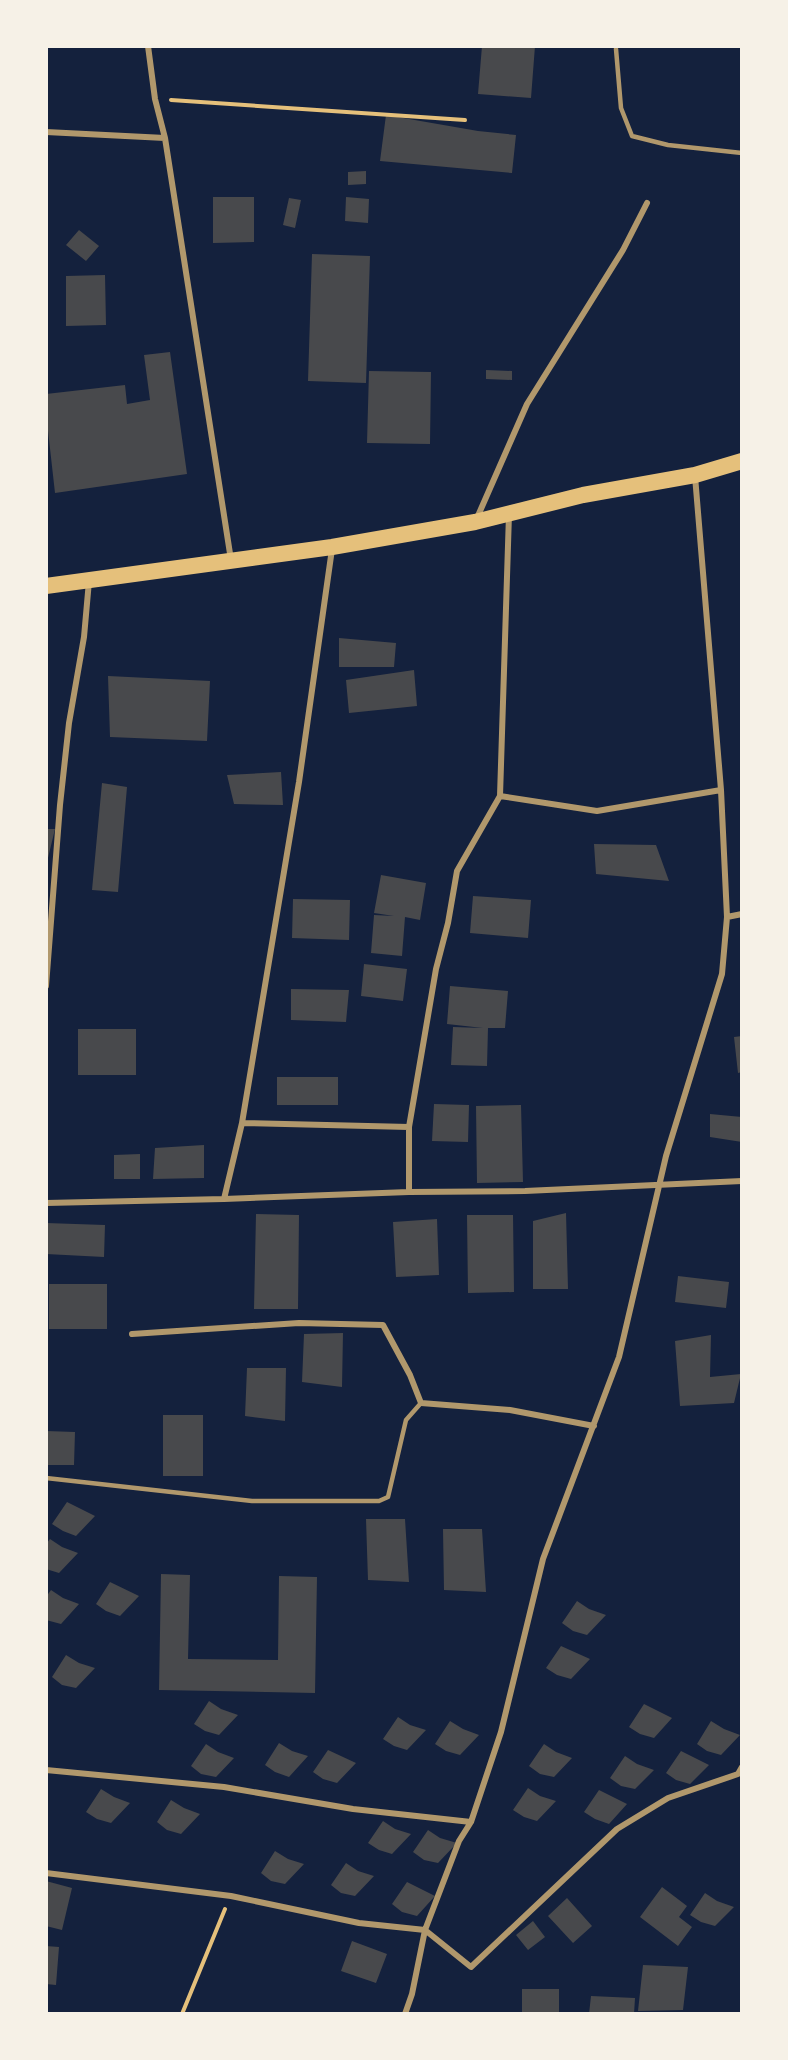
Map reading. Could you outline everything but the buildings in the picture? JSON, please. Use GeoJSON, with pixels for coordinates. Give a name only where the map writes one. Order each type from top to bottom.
{"type":"FeatureCollection","features":[{"type":"Feature","properties":{"kind":"highway"},"geometry":{"type":"LineString","coordinates":[[46,586],[332,547],[475,522],[583,495],[695,475],[741,461]]}},
{"type":"Feature","properties":{"kind":"street"},"geometry":{"type":"LineString","coordinates":[[148,46],[155,99],[165,138],[231,560]]}},
{"type":"Feature","properties":{"kind":"street"},"geometry":{"type":"LineString","coordinates":[[46,132],[165,138]]}},
{"type":"Feature","properties":{"kind":"street"},"geometry":{"type":"LineString","coordinates":[[475,522],[527,404],[623,250],[647,203]]}},
{"type":"Feature","properties":{"kind":"street"},"geometry":{"type":"LineString","coordinates":[[405,2013],[412,1994],[425,1930],[459,1841],[471,1822],[501,1732],[543,1559],[619,1357],[658,1184],[722,974],[727,917],[721,790],[695,475]]}},
{"type":"Feature","properties":{"kind":"street"},"geometry":{"type":"LineString","coordinates":[[410,1192],[410,1127],[436,969],[448,923],[457,871],[500,796],[509,513]]}},
{"type":"Feature","properties":{"kind":"street"},"geometry":{"type":"LineString","coordinates":[[224,1199],[242,1123],[299,782],[332,547]]}},
{"type":"Feature","properties":{"kind":"street"},"geometry":{"type":"LineString","coordinates":[[46,986],[61,793],[69,723],[84,637],[89,581]]}},
{"type":"Feature","properties":{"kind":"street"},"geometry":{"type":"LineString","coordinates":[[500,796],[597,811],[721,790]]}},
{"type":"Feature","properties":{"kind":"street"},"geometry":{"type":"LineString","coordinates":[[727,917],[741,914]]}},
{"type":"Feature","properties":{"kind":"street"},"geometry":{"type":"LineString","coordinates":[[242,1123],[410,1127]]}},
{"type":"Feature","properties":{"kind":"street"},"geometry":{"type":"LineString","coordinates":[[46,1203],[410,1192],[525,1191],[741,1181]]}},
{"type":"Feature","properties":{"kind":"street"},"geometry":{"type":"LineString","coordinates":[[132,1334],[299,1323],[383,1325],[410,1375],[421,1403],[510,1410],[594,1426]]}},
{"type":"Feature","properties":{"kind":"street"},"geometry":{"type":"LineString","coordinates":[[46,1873],[231,1896],[359,1923],[425,1930],[471,1967],[617,1829],[668,1798],[738,1774],[741,1767]]}},
{"type":"Feature","properties":{"kind":"street"},"geometry":{"type":"LineString","coordinates":[[46,1770],[224,1787],[354,1809],[471,1822]]}},
{"type":"Feature","properties":{"kind":"lane"},"geometry":{"type":"LineString","coordinates":[[616,49],[621,108],[632,136],[668,145],[741,153]]}},
{"type":"Feature","properties":{"kind":"lane"},"geometry":{"type":"LineString","coordinates":[[46,1478],[252,1501],[379,1501],[388,1497],[406,1420],[421,1403]]}},
{"type":"Feature","properties":{"kind":"path"},"geometry":{"type":"LineString","coordinates":[[155,99],[465,120]]}},
{"type":"Feature","properties":{"kind":"path"},"geometry":{"type":"LineString","coordinates":[[182,2013],[231,1896]]}}]}
